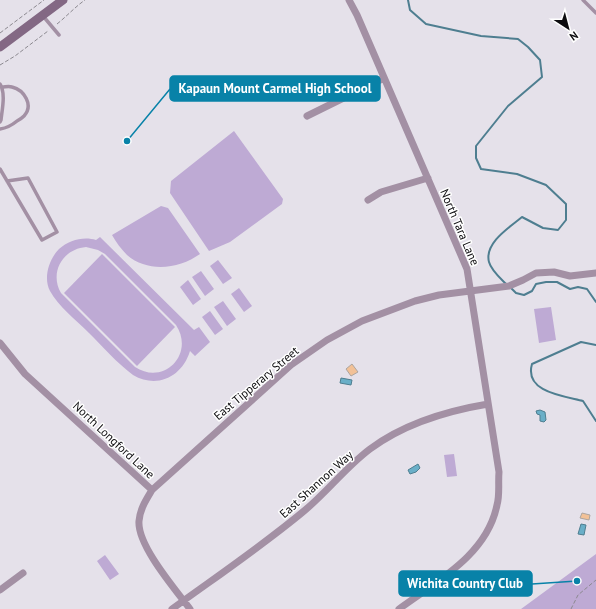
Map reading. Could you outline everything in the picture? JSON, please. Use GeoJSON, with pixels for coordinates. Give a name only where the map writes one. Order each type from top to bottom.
{"type":"FeatureCollection","features":[{"type":"Feature","properties":{"kind":"main road"},"geometry":{"type":"LineString","coordinates":[[0,46],[63,0]]}},
{"type":"Feature","properties":{"kind":"street","name":"North Tara Lane"},"geometry":{"type":"LineString","coordinates":[[349,0],[357,15],[467,269],[498,472],[498,504],[492,524],[478,546],[464,562],[399,609]]}},
{"type":"Feature","properties":{"kind":"street"},"geometry":{"type":"LineString","coordinates":[[307,116],[384,78]]}},
{"type":"Feature","properties":{"kind":"street"},"geometry":{"type":"LineString","coordinates":[[368,200],[381,192],[428,178]]}},
{"type":"Feature","properties":{"kind":"street","name":"East Tipperary Street"},"geometry":{"type":"LineString","coordinates":[[152,490],[291,365],[327,340],[362,321],[415,301],[439,295],[509,286],[536,273],[554,272],[570,276],[596,273]]}},
{"type":"Feature","properties":{"kind":"street","name":"North Longford Lane"},"geometry":{"type":"LineString","coordinates":[[0,343],[26,374],[152,490],[142,506],[139,522],[142,538],[152,556],[190,609]]}},
{"type":"Feature","properties":{"kind":"street","name":"East Shannon Way"},"geometry":{"type":"LineString","coordinates":[[172,609],[270,538],[304,510],[370,449],[404,427],[456,410],[488,404]]}},
{"type":"Feature","properties":{"kind":"street"},"geometry":{"type":"LineString","coordinates":[[0,590],[23,573]]}},
{"type":"Feature","properties":{"kind":"lane"},"geometry":{"type":"LineString","coordinates":[[583,0],[596,13]]}},
{"type":"Feature","properties":{"kind":"lane"},"geometry":{"type":"LineString","coordinates":[[42,15],[59,35]]}},
{"type":"Feature","properties":{"kind":"lane"},"geometry":{"type":"LineString","coordinates":[[0,122],[2,108],[1,85],[12,87],[25,96],[28,101],[28,110],[24,116],[7,128],[0,129]]}},
{"type":"Feature","properties":{"kind":"lane"},"geometry":{"type":"LineString","coordinates":[[0,169],[42,240],[57,232],[28,178],[8,182]]}},
{"type":"Feature","properties":{"kind":"path"},"geometry":{"type":"LineString","coordinates":[[0,33],[44,0]]}},
{"type":"Feature","properties":{"kind":"path"},"geometry":{"type":"LineString","coordinates":[[0,65],[15,56],[85,0]]}},
{"type":"Feature","properties":{"kind":"path"},"geometry":{"type":"LineString","coordinates":[[571,609],[578,595],[596,580]]}},
{"type":"Feature","properties":{"kind":"shaded area"},"geometry":{"type":"Polygon","coordinates":[[[234,131],[283,199],[282,204],[230,242],[209,251],[170,193],[171,181],[234,131]]]}},
{"type":"Feature","properties":{"kind":"shaded area"},"geometry":{"type":"Polygon","coordinates":[[[161,206],[168,208],[200,254],[183,263],[173,266],[154,267],[135,261],[121,248],[112,235],[161,206]]]}},
{"type":"Feature","properties":{"kind":"shaded area"},"geometry":{"type":"Polygon","coordinates":[[[100,237],[194,330],[199,327],[210,342],[195,356],[190,351],[181,368],[168,378],[151,381],[133,375],[53,297],[48,286],[47,275],[50,263],[55,253],[67,243],[72,241],[87,238],[96,240],[100,237]],[[86,247],[71,252],[65,257],[60,263],[57,277],[61,293],[135,367],[146,372],[156,373],[166,370],[174,364],[179,356],[182,346],[181,336],[176,325],[105,254],[98,250],[86,247]]]}},
{"type":"Feature","properties":{"kind":"shaded area"},"geometry":{"type":"Polygon","coordinates":[[[102,254],[175,327],[137,366],[64,293],[102,254]]]}},
{"type":"Feature","properties":{"kind":"shaded area"},"geometry":{"type":"Polygon","coordinates":[[[218,260],[232,278],[223,284],[210,266],[218,260]]]}},
{"type":"Feature","properties":{"kind":"shaded area"},"geometry":{"type":"Polygon","coordinates":[[[201,271],[214,289],[205,296],[192,277],[201,271]]]}},
{"type":"Feature","properties":{"kind":"shaded area"},"geometry":{"type":"Polygon","coordinates":[[[188,280],[201,299],[193,305],[180,287],[188,280]]]}},
{"type":"Feature","properties":{"kind":"shaded area"},"geometry":{"type":"Polygon","coordinates":[[[239,288],[252,306],[244,312],[231,294],[239,288]]]}},
{"type":"Feature","properties":{"kind":"shaded area"},"geometry":{"type":"Polygon","coordinates":[[[223,301],[236,319],[227,326],[214,307],[223,301]]]}},
{"type":"Feature","properties":{"kind":"shaded area"},"geometry":{"type":"Polygon","coordinates":[[[551,307],[556,340],[539,343],[534,309],[551,307]]]}},
{"type":"Feature","properties":{"kind":"shaded area"},"geometry":{"type":"Polygon","coordinates":[[[210,311],[223,329],[215,335],[202,317],[210,311]]]}},
{"type":"Feature","properties":{"kind":"shaded area"},"geometry":{"type":"Polygon","coordinates":[[[454,454],[457,476],[447,477],[444,455],[454,454]]]}},
{"type":"Feature","properties":{"kind":"shaded area"},"geometry":{"type":"Polygon","coordinates":[[[596,554],[596,609],[521,609],[596,554]]]}},
{"type":"Feature","properties":{"kind":"shaded area"},"geometry":{"type":"Polygon","coordinates":[[[105,555],[119,574],[110,580],[97,561],[105,555]]]}},
{"type":"Feature","properties":{"kind":"water"},"geometry":{"type":"Polygon","coordinates":[[[341,378],[352,380],[351,385],[340,383],[341,378]]]}},
{"type":"Feature","properties":{"kind":"water"},"geometry":{"type":"Polygon","coordinates":[[[540,410],[545,412],[546,420],[544,422],[540,421],[540,415],[537,414],[536,411],[540,410]]]}},
{"type":"Feature","properties":{"kind":"water"},"geometry":{"type":"Polygon","coordinates":[[[418,464],[420,468],[416,472],[410,474],[408,470],[418,464]]]}},
{"type":"Feature","properties":{"kind":"water"},"geometry":{"type":"Polygon","coordinates":[[[581,524],[586,525],[584,535],[578,534],[581,524]]]}},
{"type":"Feature","properties":{"kind":"building"},"geometry":{"type":"Polygon","coordinates":[[[352,364],[358,372],[351,376],[346,369],[352,364]]]}},
{"type":"Feature","properties":{"kind":"building"},"geometry":{"type":"Polygon","coordinates":[[[582,513],[590,515],[589,520],[580,518],[582,513]]]}},
{"type":"Feature","properties":{"kind":"waterway"},"geometry":{"type":"LineString","coordinates":[[408,0],[410,10],[426,24],[481,36],[518,39],[540,60],[542,77],[508,106],[476,146],[476,158],[481,169],[517,174],[546,185],[566,204],[566,220],[558,230],[543,228],[522,217],[494,242],[488,255],[489,262],[494,271],[506,284]]}},
{"type":"Feature","properties":{"kind":"waterway"},"geometry":{"type":"LineString","coordinates":[[511,288],[516,293],[524,295],[532,291],[536,284],[557,282],[570,289],[578,287],[587,289],[596,302]]}},
{"type":"Feature","properties":{"kind":"waterway"},"geometry":{"type":"LineString","coordinates":[[596,345],[581,342],[532,364],[531,373],[534,381],[539,387],[556,394],[583,401],[596,421]]}},
{"type":"Feature","properties":{"kind":"place","name":"Kapaun Mount Carmel High School"},"geometry":{"type":"Point","coordinates":[127,141]}},
{"type":"Feature","properties":{"kind":"place","name":"Wichita Country Club"},"geometry":{"type":"Point","coordinates":[577,581]}}]}
